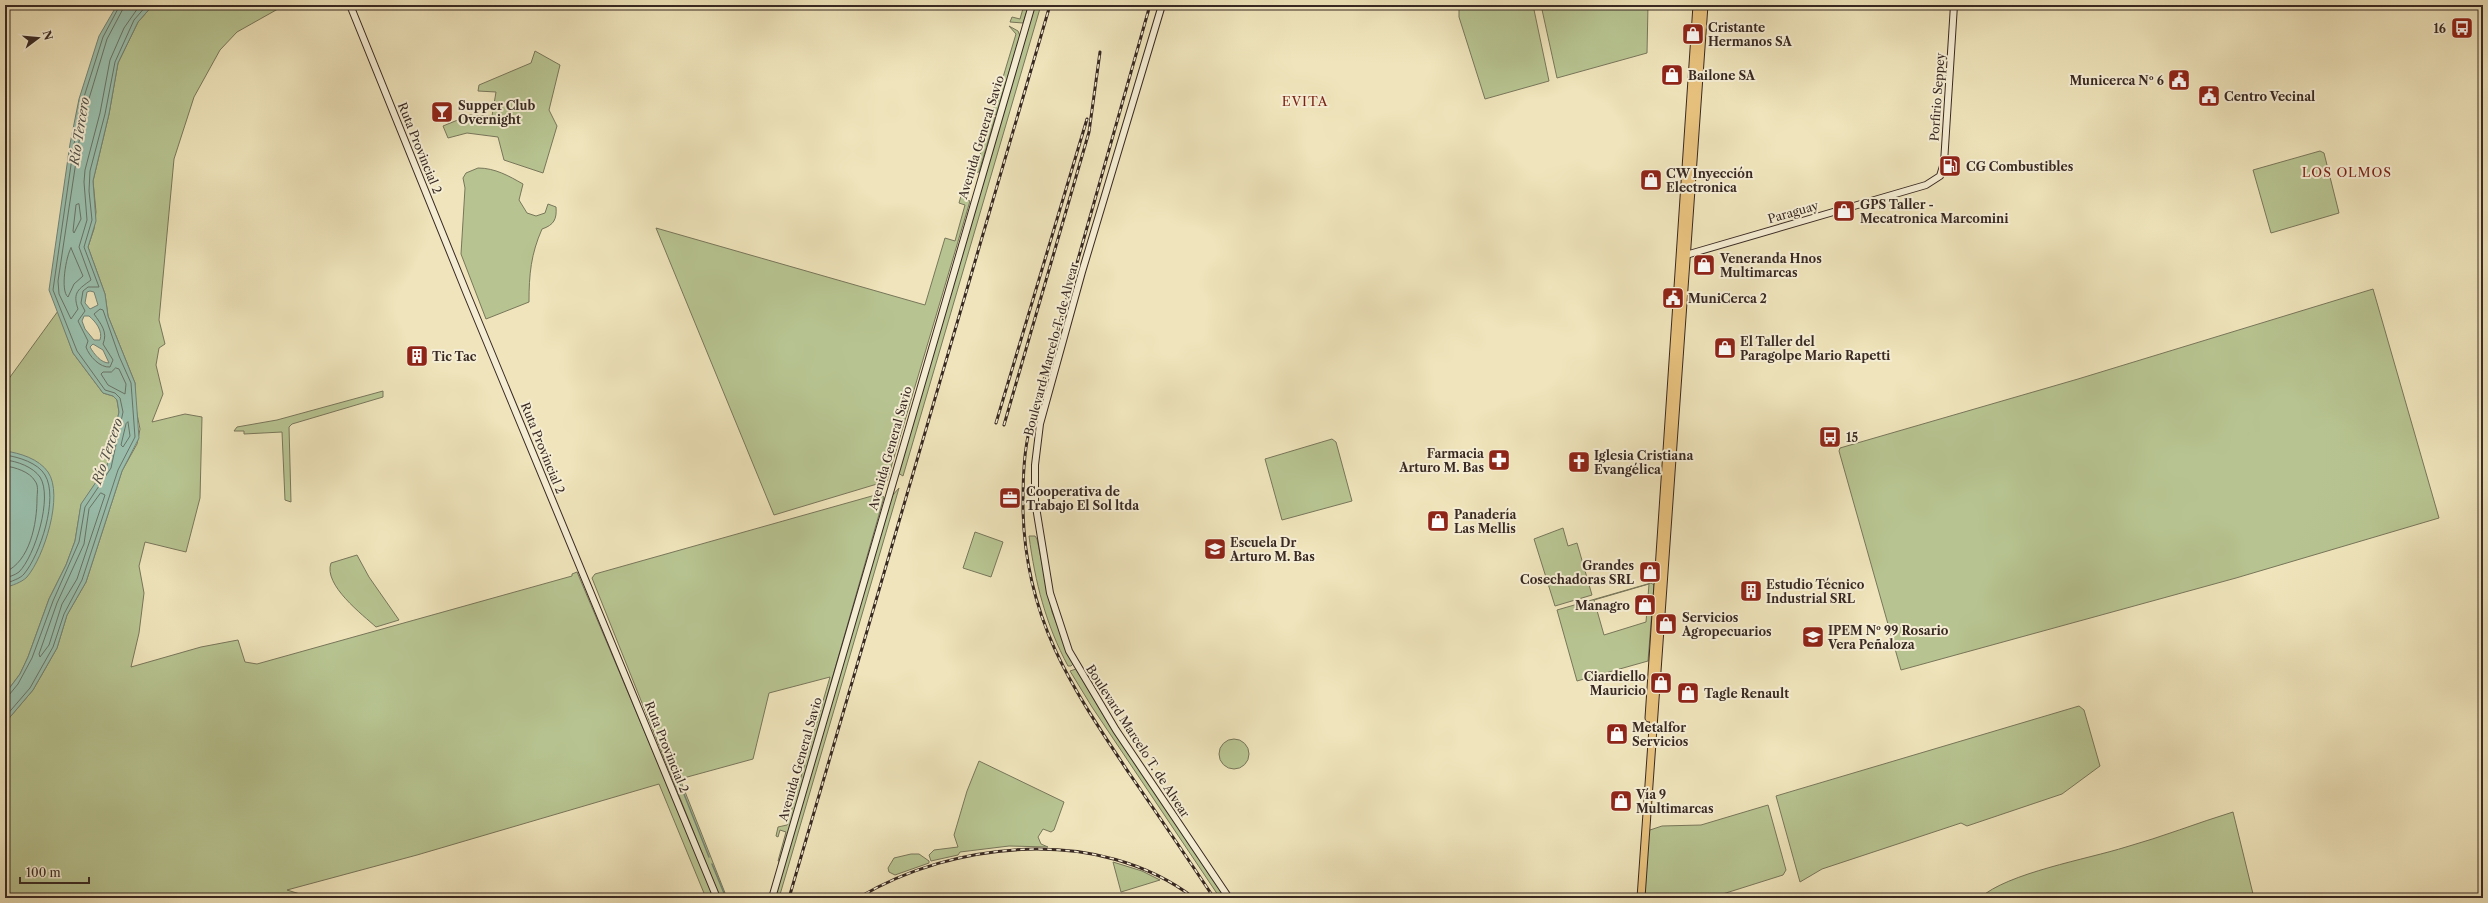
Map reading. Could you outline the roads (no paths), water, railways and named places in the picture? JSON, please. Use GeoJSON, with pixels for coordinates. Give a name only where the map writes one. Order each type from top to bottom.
{"type":"FeatureCollection","features":[{"type":"Feature","properties":{"kind":"main road","name":"Ruta Provincial 2"},"geometry":{"type":"LineString","coordinates":[[350,5],[467,294],[717,898]]}},
{"type":"Feature","properties":{"kind":"main road","name":"Avenida General Savio"},"geometry":{"type":"LineString","coordinates":[[772,898],[1032,5]]}},
{"type":"Feature","properties":{"kind":"main road","name":"Boulevard Marcelo T. de Alvear"},"geometry":{"type":"LineString","coordinates":[[1162,5],[1082,272],[1040,424],[1035,465],[1035,501],[1050,592],[1069,651],[1116,730],[1229,898]]}},
{"type":"Feature","properties":{"kind":"main road"},"geometry":{"type":"LineString","coordinates":[[1636,898],[1697,5]]}},
{"type":"Feature","properties":{"kind":"main road"},"geometry":{"type":"LineString","coordinates":[[1641,898],[1704,5]]}},
{"type":"Feature","properties":{"kind":"main road","name":"Porfirio Seppey"},"geometry":{"type":"LineString","coordinates":[[1928,184],[1940,176],[1944,163],[1954,5]]}},
{"type":"Feature","properties":{"kind":"main road","name":"Paraguay"},"geometry":{"type":"LineString","coordinates":[[1686,255],[1928,184]]}},
{"type":"Feature","properties":{"kind":"water","name":"Río Tercero"},"geometry":{"type":"Polygon","coordinates":[[[117,5],[153,5],[138,22],[118,63],[109,114],[93,181],[96,221],[88,247],[105,294],[108,316],[135,383],[139,438],[122,471],[86,582],[67,615],[57,648],[33,690],[5,723],[5,694],[20,674],[28,657],[49,599],[66,565],[75,541],[81,504],[107,466],[119,412],[117,400],[113,396],[103,393],[73,353],[49,290],[70,144],[79,99],[99,36],[117,5]],[[87,292],[85,303],[90,309],[98,305],[94,292],[87,292]],[[84,316],[82,321],[85,329],[94,340],[100,340],[100,330],[92,318],[89,316],[84,316]],[[93,344],[90,347],[101,360],[109,363],[103,350],[93,344]]]}},
{"type":"Feature","properties":{"kind":"water"},"geometry":{"type":"Polygon","coordinates":[[[5,451],[29,457],[44,467],[52,482],[54,495],[50,526],[40,555],[25,579],[5,588],[5,451]]]}},
{"type":"Feature","properties":{"kind":"waterway"},"geometry":{"type":"LineString","coordinates":[[678,779],[709,857]]}},
{"type":"Feature","properties":{"kind":"waterway"},"geometry":{"type":"LineString","coordinates":[[712,864],[726,898]]}},
{"type":"Feature","properties":{"kind":"railway"},"geometry":{"type":"LineString","coordinates":[[789,898],[1050,5]]}},
{"type":"Feature","properties":{"kind":"railway"},"geometry":{"type":"LineString","coordinates":[[1150,5],[1028,436],[1024,464],[1023,511],[1026,550],[1033,586],[1043,619],[1055,650],[1088,711],[1214,898]]}},
{"type":"Feature","properties":{"kind":"railway"},"geometry":{"type":"LineString","coordinates":[[1004,425],[1089,132],[1100,52]]}},
{"type":"Feature","properties":{"kind":"railway"},"geometry":{"type":"LineString","coordinates":[[996,423],[1087,119]]}},
{"type":"Feature","properties":{"kind":"railway"},"geometry":{"type":"LineString","coordinates":[[858,898],[896,878],[938,863],[982,854],[1027,849],[1072,851],[1115,859],[1157,875],[1194,898]]}},
{"type":"Feature","properties":{"kind":"place","name":"16"},"geometry":{"type":"Point","coordinates":[2462,28]}},
{"type":"Feature","properties":{"kind":"place","name":"Cristante Hermanos SA"},"geometry":{"type":"Point","coordinates":[1693,34]}},
{"type":"Feature","properties":{"kind":"place","name":"Bailone SA"},"geometry":{"type":"Point","coordinates":[1672,75]}},
{"type":"Feature","properties":{"kind":"place","name":"Municerca Nº 6"},"geometry":{"type":"Point","coordinates":[2179,80]}},
{"type":"Feature","properties":{"kind":"place","name":"Centro Vecinal"},"geometry":{"type":"Point","coordinates":[2209,96]}},
{"type":"Feature","properties":{"kind":"place","name":"Supper Club Overnight"},"geometry":{"type":"Point","coordinates":[442,112]}},
{"type":"Feature","properties":{"kind":"place","name":"CG Combustibles"},"geometry":{"type":"Point","coordinates":[1950,166]}},
{"type":"Feature","properties":{"kind":"place","name":"CW Inyección Electronica"},"geometry":{"type":"Point","coordinates":[1651,180]}},
{"type":"Feature","properties":{"kind":"place","name":"GPS Taller - Mecatronica Marcomini"},"geometry":{"type":"Point","coordinates":[1844,211]}},
{"type":"Feature","properties":{"kind":"place","name":"Veneranda Hnos Multimarcas"},"geometry":{"type":"Point","coordinates":[1704,265]}},
{"type":"Feature","properties":{"kind":"place","name":"MuniCerca 2"},"geometry":{"type":"Point","coordinates":[1673,298]}},
{"type":"Feature","properties":{"kind":"place","name":"El Taller del Paragolpe Mario Rapetti"},"geometry":{"type":"Point","coordinates":[1725,348]}},
{"type":"Feature","properties":{"kind":"place","name":"Tic Tac"},"geometry":{"type":"Point","coordinates":[417,356]}},
{"type":"Feature","properties":{"kind":"place","name":"15"},"geometry":{"type":"Point","coordinates":[1830,437]}},
{"type":"Feature","properties":{"kind":"place","name":"Farmacia Arturo M. Bas"},"geometry":{"type":"Point","coordinates":[1499,460]}},
{"type":"Feature","properties":{"kind":"place","name":"Iglesia Cristiana Evangélica"},"geometry":{"type":"Point","coordinates":[1579,462]}},
{"type":"Feature","properties":{"kind":"place","name":"Cooperativa de Trabajo El Sol ltda"},"geometry":{"type":"Point","coordinates":[1010,498]}},
{"type":"Feature","properties":{"kind":"place","name":"Panadería Las Mellis"},"geometry":{"type":"Point","coordinates":[1438,521]}},
{"type":"Feature","properties":{"kind":"place","name":"Escuela Dr Arturo M. Bas"},"geometry":{"type":"Point","coordinates":[1215,549]}},
{"type":"Feature","properties":{"kind":"place","name":"Grandes Cosechadoras SRL"},"geometry":{"type":"Point","coordinates":[1650,572]}},
{"type":"Feature","properties":{"kind":"place","name":"Estudio Técnico Industrial SRL"},"geometry":{"type":"Point","coordinates":[1751,591]}},
{"type":"Feature","properties":{"kind":"place","name":"Managro"},"geometry":{"type":"Point","coordinates":[1645,605]}},
{"type":"Feature","properties":{"kind":"place","name":"Servicios Agropecuarios"},"geometry":{"type":"Point","coordinates":[1666,624]}},
{"type":"Feature","properties":{"kind":"place","name":"IPEM Nº 99 Rosario Vera Peñaloza"},"geometry":{"type":"Point","coordinates":[1813,637]}},
{"type":"Feature","properties":{"kind":"place","name":"Ciardiello Mauricio"},"geometry":{"type":"Point","coordinates":[1661,683]}},
{"type":"Feature","properties":{"kind":"place","name":"Tagle Renault"},"geometry":{"type":"Point","coordinates":[1688,693]}},
{"type":"Feature","properties":{"kind":"place","name":"Metalfor Servicios"},"geometry":{"type":"Point","coordinates":[1617,734]}},
{"type":"Feature","properties":{"kind":"place","name":"Vía 9 Multimarcas"},"geometry":{"type":"Point","coordinates":[1621,801]}},
{"type":"Feature","properties":{"kind":"district","name":"EVITA"},"geometry":{"type":"Point","coordinates":[1305,101]}},
{"type":"Feature","properties":{"kind":"district","name":"LOS OLMOS"},"geometry":{"type":"Point","coordinates":[2347,172]}}]}
